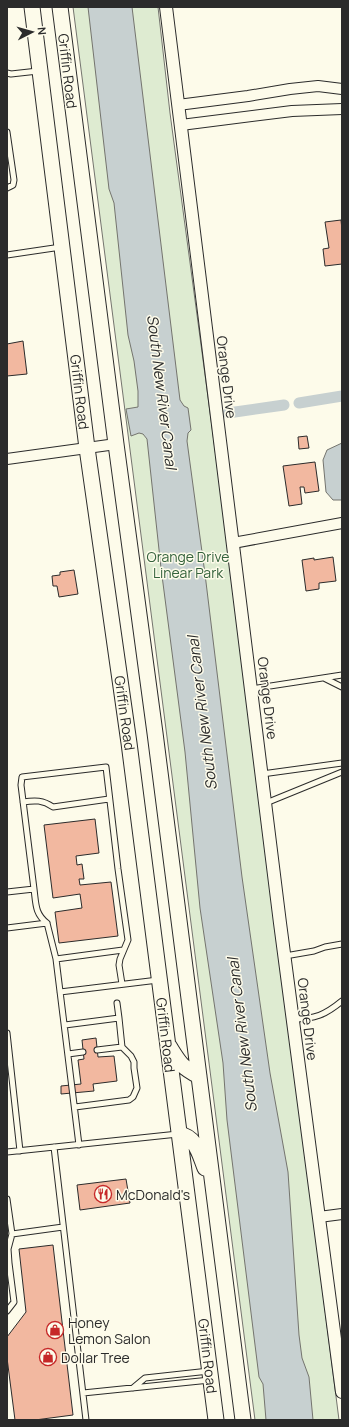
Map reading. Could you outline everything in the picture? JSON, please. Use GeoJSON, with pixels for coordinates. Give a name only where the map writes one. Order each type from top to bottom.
{"type":"FeatureCollection","features":[{"type":"Feature","properties":{"kind":"main road","name":"Griffin Road"},"geometry":{"type":"LineString","coordinates":[[32,7],[88,448],[129,743],[216,1420]]}},
{"type":"Feature","properties":{"kind":"main road","name":"Griffin Road"},"geometry":{"type":"LineString","coordinates":[[60,7],[243,1420]]}},
{"type":"Feature","properties":{"kind":"main road"},"geometry":{"type":"LineString","coordinates":[[167,1044],[186,1070],[198,1076]]}},
{"type":"Feature","properties":{"kind":"main road"},"geometry":{"type":"LineString","coordinates":[[179,1134],[187,1135],[194,1141],[212,1185]]}},
{"type":"Feature","properties":{"kind":"street","name":"Orange Drive"},"geometry":{"type":"LineString","coordinates":[[166,7],[251,689],[342,1392]]}},
{"type":"Feature","properties":{"kind":"street"},"geometry":{"type":"LineString","coordinates":[[178,105],[248,96],[290,88],[318,86],[342,89]]}},
{"type":"Feature","properties":{"kind":"street"},"geometry":{"type":"LineString","coordinates":[[181,125],[292,111],[342,109]]}},
{"type":"Feature","properties":{"kind":"street"},"geometry":{"type":"LineString","coordinates":[[7,459],[116,444]]}},
{"type":"Feature","properties":{"kind":"street"},"geometry":{"type":"LineString","coordinates":[[233,543],[342,523]]}},
{"type":"Feature","properties":{"kind":"street"},"geometry":{"type":"LineString","coordinates":[[319,1217],[342,1214]]}},
{"type":"Feature","properties":{"kind":"lane"},"geometry":{"type":"LineString","coordinates":[[7,73],[11,74],[40,71]]}},
{"type":"Feature","properties":{"kind":"lane"},"geometry":{"type":"LineString","coordinates":[[7,132],[14,180],[13,185],[7,188]]}},
{"type":"Feature","properties":{"kind":"lane"},"geometry":{"type":"LineString","coordinates":[[7,254],[62,247]]}},
{"type":"Feature","properties":{"kind":"lane"},"geometry":{"type":"LineString","coordinates":[[251,689],[342,674]]}},
{"type":"Feature","properties":{"kind":"lane"},"geometry":{"type":"LineString","coordinates":[[323,678],[342,687]]}},
{"type":"Feature","properties":{"kind":"lane"},"geometry":{"type":"LineString","coordinates":[[262,774],[342,763]]}},
{"type":"Feature","properties":{"kind":"lane"},"geometry":{"type":"LineString","coordinates":[[79,1144],[56,959],[48,923],[40,918],[36,909],[21,785],[22,777],[106,767],[128,940],[123,950],[120,965],[122,984]]}},
{"type":"Feature","properties":{"kind":"lane"},"geometry":{"type":"LineString","coordinates":[[266,804],[342,772]]}},
{"type":"Feature","properties":{"kind":"lane"},"geometry":{"type":"LineString","coordinates":[[23,802],[38,800],[47,802],[53,807],[109,799]]}},
{"type":"Feature","properties":{"kind":"lane"},"geometry":{"type":"LineString","coordinates":[[7,892],[34,889]]}},
{"type":"Feature","properties":{"kind":"lane"},"geometry":{"type":"LineString","coordinates":[[7,928],[48,923]]}},
{"type":"Feature","properties":{"kind":"lane"},"geometry":{"type":"LineString","coordinates":[[285,956],[342,944]]}},
{"type":"Feature","properties":{"kind":"lane"},"geometry":{"type":"LineString","coordinates":[[56,959],[123,950]]}},
{"type":"Feature","properties":{"kind":"lane"},"geometry":{"type":"LineString","coordinates":[[60,992],[159,980]]}},
{"type":"Feature","properties":{"kind":"lane"},"geometry":{"type":"LineString","coordinates":[[293,1019],[304,1019],[320,1016],[328,1012],[342,1001]]}},
{"type":"Feature","properties":{"kind":"lane"},"geometry":{"type":"LineString","coordinates":[[75,1107],[129,1100],[133,1097],[137,1088],[134,1062],[131,1056],[122,1047],[117,1003]]}},
{"type":"Feature","properties":{"kind":"lane"},"geometry":{"type":"LineString","coordinates":[[64,1026],[119,1018]]}},
{"type":"Feature","properties":{"kind":"lane"},"geometry":{"type":"LineString","coordinates":[[7,1033],[20,1151]]}},
{"type":"Feature","properties":{"kind":"lane"},"geometry":{"type":"LineString","coordinates":[[97,1050],[122,1047]]}},
{"type":"Feature","properties":{"kind":"lane"},"geometry":{"type":"LineString","coordinates":[[68,1054],[83,1052]]}},
{"type":"Feature","properties":{"kind":"lane"},"geometry":{"type":"LineString","coordinates":[[7,1152],[179,1134]]}},
{"type":"Feature","properties":{"kind":"lane"},"geometry":{"type":"LineString","coordinates":[[54,1147],[86,1420]]}},
{"type":"Feature","properties":{"kind":"lane"},"geometry":{"type":"LineString","coordinates":[[7,1199],[12,1234],[8,1248],[8,1263],[14,1302],[7,1311]]}},
{"type":"Feature","properties":{"kind":"lane"},"geometry":{"type":"LineString","coordinates":[[12,1234],[63,1227]]}},
{"type":"Feature","properties":{"kind":"lane"},"geometry":{"type":"LineString","coordinates":[[132,1388],[145,1378],[210,1375]]}},
{"type":"Feature","properties":{"kind":"lane"},"geometry":{"type":"LineString","coordinates":[[83,1394],[132,1388],[210,1375]]}},
{"type":"Feature","properties":{"kind":"green space","name":"Orange Drive Linear Park"},"geometry":{"type":"Polygon","coordinates":[[[73,7],[158,7],[170,113],[233,584],[339,1420],[255,1420],[73,7]]]}},
{"type":"Feature","properties":{"kind":"water","name":"South New River Canal"},"geometry":{"type":"Polygon","coordinates":[[[88,7],[132,7],[180,400],[184,406],[188,408],[191,430],[188,433],[187,441],[205,574],[242,877],[270,1073],[288,1172],[299,1335],[302,1358],[309,1377],[313,1420],[266,1420],[263,1384],[259,1377],[227,1120],[223,1063],[200,908],[185,752],[161,568],[147,439],[143,434],[139,433],[131,436],[126,409],[138,407],[138,391],[134,361],[128,335],[114,203],[109,189],[88,7]]]}},
{"type":"Feature","properties":{"kind":"water"},"geometry":{"type":"Polygon","coordinates":[[[342,443],[342,500],[333,500],[326,492],[323,460],[327,450],[342,443]]]}},
{"type":"Feature","properties":{"kind":"building"},"geometry":{"type":"Polygon","coordinates":[[[341,220],[342,264],[325,266],[323,249],[329,248],[325,222],[341,220]]]}},
{"type":"Feature","properties":{"kind":"building"},"geometry":{"type":"Polygon","coordinates":[[[23,341],[27,374],[7,376],[7,344],[23,341]]]}},
{"type":"Feature","properties":{"kind":"building"},"geometry":{"type":"Polygon","coordinates":[[[307,436],[309,448],[299,449],[298,437],[307,436]]]}},
{"type":"Feature","properties":{"kind":"building"},"geometry":{"type":"Polygon","coordinates":[[[315,462],[319,491],[305,493],[304,487],[300,487],[302,504],[289,506],[283,466],[315,462]]]}},
{"type":"Feature","properties":{"kind":"building"},"geometry":{"type":"Polygon","coordinates":[[[333,557],[336,581],[319,583],[319,589],[306,591],[302,560],[333,557]]]}},
{"type":"Feature","properties":{"kind":"building"},"geometry":{"type":"Polygon","coordinates":[[[74,570],[78,594],[59,597],[57,586],[53,586],[52,576],[60,575],[60,572],[74,570]]]}},
{"type":"Feature","properties":{"kind":"building"},"geometry":{"type":"Polygon","coordinates":[[[95,819],[99,853],[76,856],[77,865],[82,864],[84,879],[79,879],[80,885],[111,882],[118,936],[59,943],[55,912],[82,908],[80,894],[53,898],[44,825],[95,819]]]}},
{"type":"Feature","properties":{"kind":"building"},"geometry":{"type":"Polygon","coordinates":[[[96,1038],[98,1057],[114,1056],[117,1081],[93,1084],[94,1091],[61,1094],[61,1086],[81,1084],[78,1060],[84,1059],[82,1040],[96,1038]]]}},
{"type":"Feature","properties":{"kind":"building","name":"McDonald's"},"geometry":{"type":"Polygon","coordinates":[[[126,1179],[130,1203],[80,1210],[77,1185],[126,1179]]]}},
{"type":"Feature","properties":{"kind":"building"},"geometry":{"type":"Polygon","coordinates":[[[53,1245],[73,1415],[35,1420],[15,1420],[7,1358],[7,1337],[26,1312],[19,1249],[53,1245]]]}},
{"type":"Feature","properties":{"kind":"waterway"},"geometry":{"type":"LineString","coordinates":[[299,403],[342,396]]}},
{"type":"Feature","properties":{"kind":"waterway"},"geometry":{"type":"LineString","coordinates":[[228,413],[284,405]]}},
{"type":"Feature","properties":{"kind":"place","name":"McDonald's"},"geometry":{"type":"Point","coordinates":[103,1194]}},
{"type":"Feature","properties":{"kind":"place","name":"Honey Lemon Salon"},"geometry":{"type":"Point","coordinates":[55,1330]}},
{"type":"Feature","properties":{"kind":"place","name":"Dollar Tree"},"geometry":{"type":"Point","coordinates":[48,1357]}}]}
